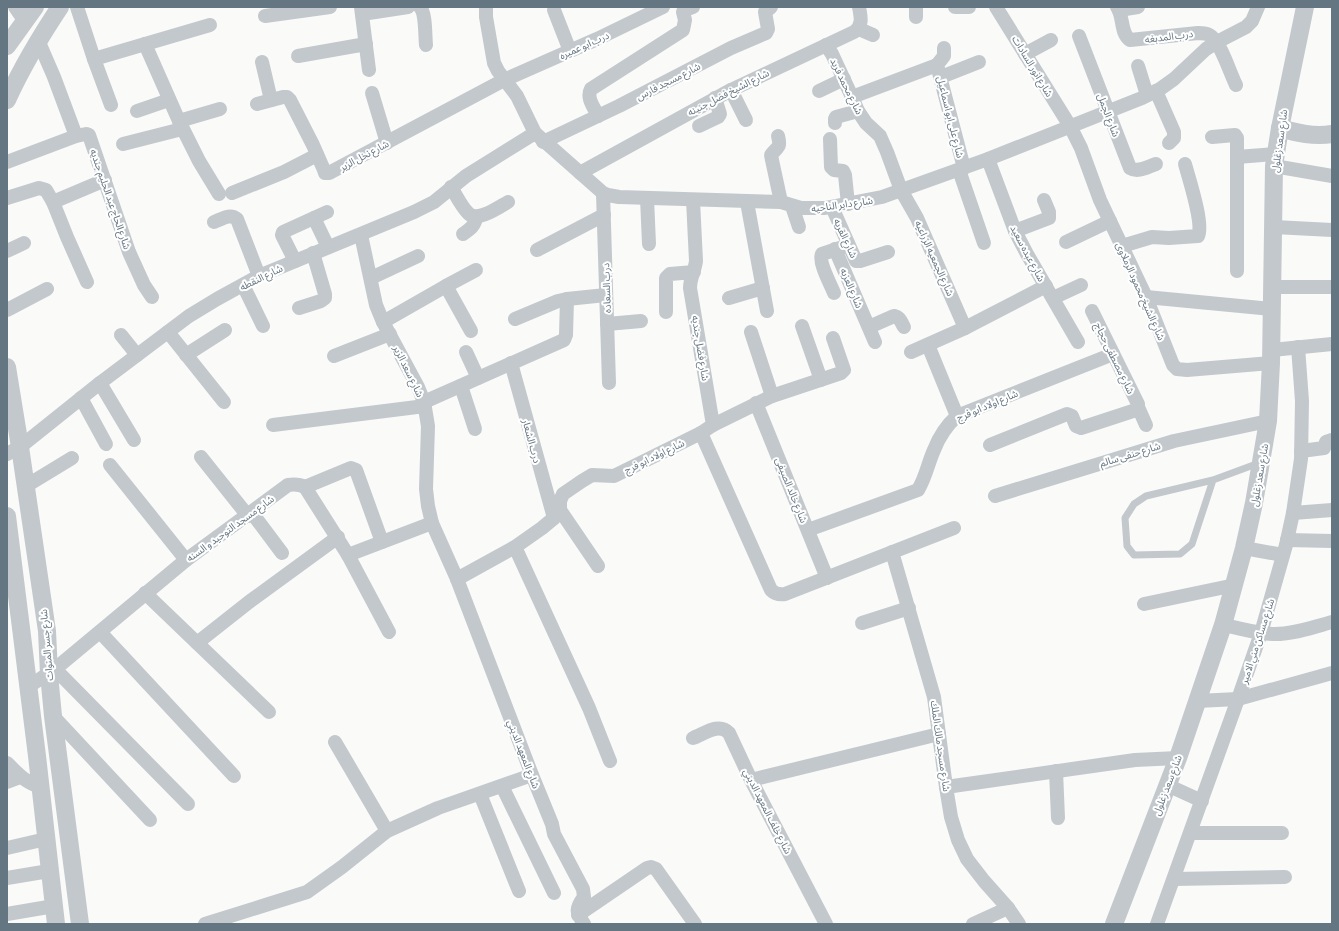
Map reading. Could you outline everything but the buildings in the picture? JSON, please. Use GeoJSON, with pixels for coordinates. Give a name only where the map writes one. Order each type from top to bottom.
{"type":"FeatureCollection","features":[{"type":"Feature","properties":{"kind":"street"},"geometry":{"type":"LineString","coordinates":[[7,100],[38,40],[60,7]]}},
{"type":"Feature","properties":{"kind":"street"},"geometry":{"type":"LineString","coordinates":[[77,7],[111,105]]}},
{"type":"Feature","properties":{"kind":"street"},"geometry":{"type":"LineString","coordinates":[[266,16],[330,7]]}},
{"type":"Feature","properties":{"kind":"street"},"geometry":{"type":"LineString","coordinates":[[369,70],[361,10],[408,7]]}},
{"type":"Feature","properties":{"kind":"street"},"geometry":{"type":"LineString","coordinates":[[420,7],[423,15],[426,45]]}},
{"type":"Feature","properties":{"kind":"street","name":"شارع داير الناحيه"},"geometry":{"type":"LineString","coordinates":[[486,7],[486,17],[494,63],[504,80],[517,96],[539,138],[603,193],[619,197],[787,204],[806,209],[832,207],[882,197],[988,159],[1152,93],[1174,79],[1206,49],[1246,28],[1252,20],[1258,7]]}},
{"type":"Feature","properties":{"kind":"street","name":"درب ابو عميره"},"geometry":{"type":"LineString","coordinates":[[504,80],[597,39],[663,7]]}},
{"type":"Feature","properties":{"kind":"street"},"geometry":{"type":"LineString","coordinates":[[598,116],[589,97],[589,92],[591,89],[683,30],[685,20],[683,12],[693,7]]}},
{"type":"Feature","properties":{"kind":"street","name":"شارع مسجد فارس"},"geometry":{"type":"LineString","coordinates":[[539,138],[598,116],[731,48],[766,33],[768,29],[765,12],[771,7]]}},
{"type":"Feature","properties":{"kind":"street"},"geometry":{"type":"LineString","coordinates":[[859,7],[861,22],[859,29],[873,35]]}},
{"type":"Feature","properties":{"kind":"street"},"geometry":{"type":"LineString","coordinates":[[955,7],[969,7]]}},
{"type":"Feature","properties":{"kind":"street","name":"شارع انور السادات"},"geometry":{"type":"LineString","coordinates":[[996,7],[1070,126]]}},
{"type":"Feature","properties":{"kind":"street"},"geometry":{"type":"LineString","coordinates":[[1118,8],[1138,7]]}},
{"type":"Feature","properties":{"kind":"street","name":"شارع سعد زغلول"},"geometry":{"type":"LineString","coordinates":[[1114,924],[1178,758],[1223,625],[1244,548],[1262,462],[1268,421],[1271,357],[1275,160],[1280,128],[1305,7]]}},
{"type":"Feature","properties":{"kind":"street","name":"درب المدبغه"},"geometry":{"type":"LineString","coordinates":[[1118,8],[1122,16],[1125,33],[1127,38],[1130,40],[1206,33],[1212,36],[1217,42]]}},
{"type":"Feature","properties":{"kind":"street"},"geometry":{"type":"LineString","coordinates":[[554,10],[570,51]]}},
{"type":"Feature","properties":{"kind":"street"},"geometry":{"type":"LineString","coordinates":[[7,46],[25,11]]}},
{"type":"Feature","properties":{"kind":"street"},"geometry":{"type":"LineString","coordinates":[[94,59],[210,25]]}},
{"type":"Feature","properties":{"kind":"street","name":"شارع الشيخ فضل جنينه"},"geometry":{"type":"LineString","coordinates":[[580,173],[731,90],[859,29]]}},
{"type":"Feature","properties":{"kind":"street","name":"شارع الجمل"},"geometry":{"type":"LineString","coordinates":[[1079,36],[1130,168],[1133,170],[1140,170],[1156,164]]}},
{"type":"Feature","properties":{"kind":"street"},"geometry":{"type":"LineString","coordinates":[[7,162],[76,136],[54,77],[38,40]]}},
{"type":"Feature","properties":{"kind":"street"},"geometry":{"type":"LineString","coordinates":[[1025,54],[1051,40]]}},
{"type":"Feature","properties":{"kind":"street"},"geometry":{"type":"LineString","coordinates":[[1217,42],[1236,85]]}},
{"type":"Feature","properties":{"kind":"street"},"geometry":{"type":"LineString","coordinates":[[145,44],[181,125],[226,194],[284,172],[317,154]]}},
{"type":"Feature","properties":{"kind":"street"},"geometry":{"type":"LineString","coordinates":[[298,56],[366,44]]}},
{"type":"Feature","properties":{"kind":"street","name":"شارع محمد فريد"},"geometry":{"type":"LineString","coordinates":[[826,45],[844,79],[858,111],[866,122],[880,136],[901,190]]}},
{"type":"Feature","properties":{"kind":"street","name":"شارع على ابو اسماعيل"},"geometry":{"type":"LineString","coordinates":[[944,48],[944,56],[939,71],[962,169],[984,243]]}},
{"type":"Feature","properties":{"kind":"street"},"geometry":{"type":"LineString","coordinates":[[262,62],[271,100]]}},
{"type":"Feature","properties":{"kind":"street"},"geometry":{"type":"LineString","coordinates":[[939,71],[979,62]]}},
{"type":"Feature","properties":{"kind":"street"},"geometry":{"type":"LineString","coordinates":[[1138,66],[1174,132],[1174,138],[1169,143]]}},
{"type":"Feature","properties":{"kind":"street","name":"شارع على ابو اسماعيل"},"geometry":{"type":"LineString","coordinates":[[852,96],[939,71]]}},
{"type":"Feature","properties":{"kind":"street"},"geometry":{"type":"LineString","coordinates":[[819,91],[844,79]]}},
{"type":"Feature","properties":{"kind":"street","name":"شارع نخل الزير"},"geometry":{"type":"LineString","coordinates":[[257,104],[283,97],[290,100],[325,173],[329,173],[504,80]]}},
{"type":"Feature","properties":{"kind":"street"},"geometry":{"type":"LineString","coordinates":[[731,90],[746,120]]}},
{"type":"Feature","properties":{"kind":"street"},"geometry":{"type":"LineString","coordinates":[[372,93],[388,143]]}},
{"type":"Feature","properties":{"kind":"street"},"geometry":{"type":"LineString","coordinates":[[699,126],[718,117],[720,114],[716,98]]}},
{"type":"Feature","properties":{"kind":"street"},"geometry":{"type":"LineString","coordinates":[[137,111],[169,100]]}},
{"type":"Feature","properties":{"kind":"street"},"geometry":{"type":"LineString","coordinates":[[123,144],[181,125],[220,109]]}},
{"type":"Feature","properties":{"kind":"street"},"geometry":{"type":"LineString","coordinates":[[835,123],[834,119],[836,117],[858,111]]}},
{"type":"Feature","properties":{"kind":"street","name":"شارع الشيخ محمود الرملاوى"},"geometry":{"type":"LineString","coordinates":[[1070,126],[1081,148],[1100,200],[1146,297],[1173,365],[1177,369],[1187,370],[1271,357]]}},
{"type":"Feature","properties":{"kind":"street"},"geometry":{"type":"LineString","coordinates":[[1280,128],[1311,135],[1332,134]]}},
{"type":"Feature","properties":{"kind":"street","name":"شارع الحاج عبد الحليم جنديه"},"geometry":{"type":"LineString","coordinates":[[76,136],[86,134],[89,136],[129,252],[144,285],[152,297]]}},
{"type":"Feature","properties":{"kind":"street"},"geometry":{"type":"LineString","coordinates":[[778,136],[779,145],[772,155],[772,160],[780,194],[799,227]]}},
{"type":"Feature","properties":{"kind":"street"},"geometry":{"type":"LineString","coordinates":[[1212,137],[1236,136],[1237,138],[1237,271]]}},
{"type":"Feature","properties":{"kind":"street","name":"شارع النقطه"},"geometry":{"type":"LineString","coordinates":[[14,450],[189,316],[259,276],[414,212],[434,202],[451,187],[539,138]]}},
{"type":"Feature","properties":{"kind":"street"},"geometry":{"type":"LineString","coordinates":[[830,139],[831,167],[834,170],[842,171],[845,175],[848,204]]}},
{"type":"Feature","properties":{"kind":"street"},"geometry":{"type":"LineString","coordinates":[[1237,157],[1275,160],[1332,176]]}},
{"type":"Feature","properties":{"kind":"street","name":"شارع عبده سعيد"},"geometry":{"type":"LineString","coordinates":[[988,159],[1015,231],[1078,342]]}},
{"type":"Feature","properties":{"kind":"street"},"geometry":{"type":"LineString","coordinates":[[1122,246],[1152,237],[1169,238],[1198,236],[1201,231],[1199,219],[1185,164]]}},
{"type":"Feature","properties":{"kind":"street"},"geometry":{"type":"LineString","coordinates":[[53,202],[105,180]]}},
{"type":"Feature","properties":{"kind":"street"},"geometry":{"type":"LineString","coordinates":[[451,187],[469,214],[476,217],[483,216],[508,202]]}},
{"type":"Feature","properties":{"kind":"street"},"geometry":{"type":"LineString","coordinates":[[7,198],[43,188],[46,190],[53,202],[66,237],[87,282]]}},
{"type":"Feature","properties":{"kind":"street","name":"شارع الجمعيه الزراعيه"},"geometry":{"type":"LineString","coordinates":[[901,190],[917,218],[965,328]]}},
{"type":"Feature","properties":{"kind":"street","name":"درب السعاده"},"geometry":{"type":"LineString","coordinates":[[603,193],[609,383]]}},
{"type":"Feature","properties":{"kind":"street"},"geometry":{"type":"LineString","coordinates":[[647,198],[649,244]]}},
{"type":"Feature","properties":{"kind":"street","name":"شارع فضل جنديه"},"geometry":{"type":"LineString","coordinates":[[693,200],[696,261],[690,282],[690,288],[713,425]]}},
{"type":"Feature","properties":{"kind":"street"},"geometry":{"type":"LineString","coordinates":[[1015,231],[1049,218],[1049,212],[1044,200]]}},
{"type":"Feature","properties":{"kind":"street"},"geometry":{"type":"LineString","coordinates":[[747,202],[767,311]]}},
{"type":"Feature","properties":{"kind":"street","name":"شارع القريه"},"geometry":{"type":"LineString","coordinates":[[832,207],[856,261],[888,252]]}},
{"type":"Feature","properties":{"kind":"street"},"geometry":{"type":"LineString","coordinates":[[295,261],[282,234],[283,232],[327,212]]}},
{"type":"Feature","properties":{"kind":"street"},"geometry":{"type":"LineString","coordinates":[[537,250],[604,215]]}},
{"type":"Feature","properties":{"kind":"street"},"geometry":{"type":"LineString","coordinates":[[214,222],[228,216],[234,216],[237,219],[259,276]]}},
{"type":"Feature","properties":{"kind":"street"},"geometry":{"type":"LineString","coordinates":[[463,234],[475,223],[476,217]]}},
{"type":"Feature","properties":{"kind":"street"},"geometry":{"type":"LineString","coordinates":[[314,218],[328,247]]}},
{"type":"Feature","properties":{"kind":"street"},"geometry":{"type":"LineString","coordinates":[[1066,242],[1110,221]]}},
{"type":"Feature","properties":{"kind":"street"},"geometry":{"type":"LineString","coordinates":[[1274,227],[1332,230]]}},
{"type":"Feature","properties":{"kind":"street","name":"شارع سعد الزير"},"geometry":{"type":"LineString","coordinates":[[360,234],[376,305],[383,322],[418,387],[424,404],[428,426],[426,489],[428,506],[432,523],[457,579]]}},
{"type":"Feature","properties":{"kind":"street"},"geometry":{"type":"LineString","coordinates":[[7,251],[24,243]]}},
{"type":"Feature","properties":{"kind":"street"},"geometry":{"type":"LineString","coordinates":[[834,293],[821,257],[822,254],[849,244]]}},
{"type":"Feature","properties":{"kind":"street","name":"شارع العزبه"},"geometry":{"type":"LineString","coordinates":[[835,249],[875,342]]}},
{"type":"Feature","properties":{"kind":"street"},"geometry":{"type":"LineString","coordinates":[[299,308],[321,301],[325,298],[313,253]]}},
{"type":"Feature","properties":{"kind":"street"},"geometry":{"type":"LineString","coordinates":[[371,278],[418,256]]}},
{"type":"Feature","properties":{"kind":"street"},"geometry":{"type":"LineString","coordinates":[[383,322],[476,270]]}},
{"type":"Feature","properties":{"kind":"street"},"geometry":{"type":"LineString","coordinates":[[666,312],[666,278],[670,274],[694,272]]}},
{"type":"Feature","properties":{"kind":"street"},"geometry":{"type":"LineString","coordinates":[[243,285],[263,326]]}},
{"type":"Feature","properties":{"kind":"street"},"geometry":{"type":"LineString","coordinates":[[1053,298],[1081,285]]}},
{"type":"Feature","properties":{"kind":"street"},"geometry":{"type":"LineString","coordinates":[[446,286],[471,331]]}},
{"type":"Feature","properties":{"kind":"street"},"geometry":{"type":"LineString","coordinates":[[911,352],[965,328],[1046,286]]}},
{"type":"Feature","properties":{"kind":"street"},"geometry":{"type":"LineString","coordinates":[[1272,287],[1332,287]]}},
{"type":"Feature","properties":{"kind":"street"},"geometry":{"type":"LineString","coordinates":[[729,298],[762,288]]}},
{"type":"Feature","properties":{"kind":"street"},"geometry":{"type":"LineString","coordinates":[[7,310],[47,289]]}},
{"type":"Feature","properties":{"kind":"street"},"geometry":{"type":"LineString","coordinates":[[515,319],[558,301],[606,295]]}},
{"type":"Feature","properties":{"kind":"street"},"geometry":{"type":"LineString","coordinates":[[1146,297],[1272,309]]}},
{"type":"Feature","properties":{"kind":"street"},"geometry":{"type":"LineString","coordinates":[[274,425],[424,404],[564,340],[566,335],[567,299]]}},
{"type":"Feature","properties":{"kind":"street","name":"شارع مصطفى حجاج"},"geometry":{"type":"LineString","coordinates":[[1092,311],[1138,404],[1146,425]]}},
{"type":"Feature","properties":{"kind":"street"},"geometry":{"type":"LineString","coordinates":[[869,327],[894,316],[901,320],[904,327]]}},
{"type":"Feature","properties":{"kind":"street"},"geometry":{"type":"LineString","coordinates":[[607,324],[641,321]]}},
{"type":"Feature","properties":{"kind":"street"},"geometry":{"type":"LineString","coordinates":[[802,326],[821,380]]}},
{"type":"Feature","properties":{"kind":"street"},"geometry":{"type":"LineString","coordinates":[[186,355],[225,330]]}},
{"type":"Feature","properties":{"kind":"street"},"geometry":{"type":"LineString","coordinates":[[168,332],[224,402]]}},
{"type":"Feature","properties":{"kind":"street"},"geometry":{"type":"LineString","coordinates":[[751,332],[772,396]]}},
{"type":"Feature","properties":{"kind":"street"},"geometry":{"type":"LineString","coordinates":[[334,356],[390,334]]}},
{"type":"Feature","properties":{"kind":"street"},"geometry":{"type":"LineString","coordinates":[[121,335],[137,355]]}},
{"type":"Feature","properties":{"kind":"street","name":"شارع اولاد ابو فرج"},"geometry":{"type":"LineString","coordinates":[[557,514],[563,494],[592,475],[614,476],[701,433],[713,425],[756,403],[772,396],[841,373],[844,370],[833,338]]}},
{"type":"Feature","properties":{"kind":"street"},"geometry":{"type":"LineString","coordinates":[[1271,357],[1298,348],[1332,344]]}},
{"type":"Feature","properties":{"kind":"street"},"geometry":{"type":"LineString","coordinates":[[928,345],[957,416]]}},
{"type":"Feature","properties":{"kind":"street","name":"شارع مساكن مني الامير"},"geometry":{"type":"LineString","coordinates":[[1157,924],[1238,699],[1260,633],[1287,540],[1297,488],[1301,451],[1302,401],[1298,348]]}},
{"type":"Feature","properties":{"kind":"street"},"geometry":{"type":"LineString","coordinates":[[466,352],[478,378]]}},
{"type":"Feature","properties":{"kind":"street","name":"شارع اولاد ابو فرج"},"geometry":{"type":"LineString","coordinates":[[808,530],[918,490],[923,482],[934,448],[947,427],[957,416],[1113,354]]}},
{"type":"Feature","properties":{"kind":"street","name":"درب الشعار"},"geometry":{"type":"LineString","coordinates":[[511,363],[557,514],[598,566]]}},
{"type":"Feature","properties":{"kind":"street","name":"شارع جسر المنوات"},"geometry":{"type":"LineString","coordinates":[[7,367],[14,450],[26,486],[47,631],[52,672],[53,716],[80,924]]}},
{"type":"Feature","properties":{"kind":"street"},"geometry":{"type":"LineString","coordinates":[[100,383],[134,440]]}},
{"type":"Feature","properties":{"kind":"street"},"geometry":{"type":"LineString","coordinates":[[461,386],[475,429]]}},
{"type":"Feature","properties":{"kind":"street"},"geometry":{"type":"LineString","coordinates":[[81,398],[106,444]]}},
{"type":"Feature","properties":{"kind":"street","name":"شارع خالد الصيفى"},"geometry":{"type":"LineString","coordinates":[[756,403],[827,578]]}},
{"type":"Feature","properties":{"kind":"street"},"geometry":{"type":"LineString","coordinates":[[990,445],[1067,414],[1072,416],[1076,426],[1081,428],[1136,410],[1138,407]]}},
{"type":"Feature","properties":{"kind":"street","name":"شارع حنفى سالم"},"geometry":{"type":"LineString","coordinates":[[995,496],[1174,441],[1268,421]]}},
{"type":"Feature","properties":{"kind":"street"},"geometry":{"type":"LineString","coordinates":[[701,433],[770,590],[780,595],[954,528]]}},
{"type":"Feature","properties":{"kind":"street"},"geometry":{"type":"LineString","coordinates":[[1301,451],[1324,448],[1326,442],[1332,440]]}},
{"type":"Feature","properties":{"kind":"street"},"geometry":{"type":"LineString","coordinates":[[201,457],[282,553]]}},
{"type":"Feature","properties":{"kind":"street"},"geometry":{"type":"LineString","coordinates":[[26,486],[72,458]]}},
{"type":"Feature","properties":{"kind":"street"},"geometry":{"type":"LineString","coordinates":[[110,465],[186,560]]}},
{"type":"Feature","properties":{"kind":"street"},"geometry":{"type":"LineString","coordinates":[[382,542],[356,470],[351,468],[305,487],[338,537],[389,632]]}},
{"type":"Feature","properties":{"kind":"street","name":"شارع مسجد التوحيد و السنه"},"geometry":{"type":"LineString","coordinates":[[28,687],[52,672],[186,560],[288,485],[300,484],[305,487]]}},
{"type":"Feature","properties":{"kind":"street"},"geometry":{"type":"LineString","coordinates":[[1293,513],[1332,510]]}},
{"type":"Feature","properties":{"kind":"street"},"geometry":{"type":"LineString","coordinates":[[457,579],[515,547],[557,514]]}},
{"type":"Feature","properties":{"kind":"street"},"geometry":{"type":"LineString","coordinates":[[7,516],[41,787],[56,924]]}},
{"type":"Feature","properties":{"kind":"street"},"geometry":{"type":"LineString","coordinates":[[348,555],[432,523]]}},
{"type":"Feature","properties":{"kind":"street"},"geometry":{"type":"LineString","coordinates":[[197,643],[249,602],[338,537]]}},
{"type":"Feature","properties":{"kind":"street"},"geometry":{"type":"LineString","coordinates":[[1287,540],[1332,540]]}},
{"type":"Feature","properties":{"kind":"street"},"geometry":{"type":"LineString","coordinates":[[515,547],[589,708],[610,761]]}},
{"type":"Feature","properties":{"kind":"street"},"geometry":{"type":"LineString","coordinates":[[1244,548],[1283,555]]}},
{"type":"Feature","properties":{"kind":"street","name":"شارع مسجد مالك الملك"},"geometry":{"type":"LineString","coordinates":[[892,552],[934,697],[951,817],[958,840],[967,859],[984,882],[1008,908],[1019,924]]}},
{"type":"Feature","properties":{"kind":"street","name":"شارع المعهد الديني"},"geometry":{"type":"LineString","coordinates":[[457,579],[552,824],[554,834],[583,889],[584,897],[577,909],[581,920]]}},
{"type":"Feature","properties":{"kind":"street"},"geometry":{"type":"LineString","coordinates":[[1144,604],[1235,585]]}},
{"type":"Feature","properties":{"kind":"street"},"geometry":{"type":"LineString","coordinates":[[145,593],[269,712]]}},
{"type":"Feature","properties":{"kind":"street"},"geometry":{"type":"LineString","coordinates":[[862,623],[909,608]]}},
{"type":"Feature","properties":{"kind":"street"},"geometry":{"type":"LineString","coordinates":[[1223,625],[1260,633],[1275,634],[1289,633],[1332,622]]}},
{"type":"Feature","properties":{"kind":"street"},"geometry":{"type":"LineString","coordinates":[[100,632],[234,776]]}},
{"type":"Feature","properties":{"kind":"street"},"geometry":{"type":"LineString","coordinates":[[52,672],[188,804]]}},
{"type":"Feature","properties":{"kind":"street"},"geometry":{"type":"LineString","coordinates":[[1198,701],[1238,699],[1332,673]]}},
{"type":"Feature","properties":{"kind":"street"},"geometry":{"type":"LineString","coordinates":[[53,716],[150,820]]}},
{"type":"Feature","properties":{"kind":"street","name":"شارع خلف المعهد الديني"},"geometry":{"type":"LineString","coordinates":[[693,738],[716,729],[723,728],[726,730],[826,924]]}},
{"type":"Feature","properties":{"kind":"street"},"geometry":{"type":"LineString","coordinates":[[751,780],[939,734]]}},
{"type":"Feature","properties":{"kind":"street"},"geometry":{"type":"LineString","coordinates":[[335,742],[388,832]]}},
{"type":"Feature","properties":{"kind":"street"},"geometry":{"type":"LineString","coordinates":[[946,787],[1135,760],[1178,758]]}},
{"type":"Feature","properties":{"kind":"street"},"geometry":{"type":"LineString","coordinates":[[7,763],[20,777],[31,784],[41,787]]}},
{"type":"Feature","properties":{"kind":"street"},"geometry":{"type":"LineString","coordinates":[[1056,771],[1058,818]]}},
{"type":"Feature","properties":{"kind":"street"},"geometry":{"type":"LineString","coordinates":[[205,924],[307,892],[388,832],[438,808],[532,775]]}},
{"type":"Feature","properties":{"kind":"street"},"geometry":{"type":"LineString","coordinates":[[7,782],[20,777]]}},
{"type":"Feature","properties":{"kind":"street"},"geometry":{"type":"LineString","coordinates":[[1167,785],[1202,801]]}},
{"type":"Feature","properties":{"kind":"street"},"geometry":{"type":"LineString","coordinates":[[502,786],[554,893]]}},
{"type":"Feature","properties":{"kind":"street"},"geometry":{"type":"LineString","coordinates":[[480,794],[519,891]]}},
{"type":"Feature","properties":{"kind":"street"},"geometry":{"type":"LineString","coordinates":[[1191,833],[1282,833]]}},
{"type":"Feature","properties":{"kind":"street"},"geometry":{"type":"LineString","coordinates":[[7,848],[46,839]]}},
{"type":"Feature","properties":{"kind":"street"},"geometry":{"type":"LineString","coordinates":[[581,920],[647,868],[651,867],[656,869],[694,924]]}},
{"type":"Feature","properties":{"kind":"street"},"geometry":{"type":"LineString","coordinates":[[7,878],[49,871]]}},
{"type":"Feature","properties":{"kind":"street"},"geometry":{"type":"LineString","coordinates":[[1174,879],[1285,877]]}},
{"type":"Feature","properties":{"kind":"street"},"geometry":{"type":"LineString","coordinates":[[7,914],[54,906]]}},
{"type":"Feature","properties":{"kind":"street"},"geometry":{"type":"LineString","coordinates":[[973,924],[1008,908]]}},
{"type":"Feature","properties":{"kind":"lane"},"geometry":{"type":"LineString","coordinates":[[1213,480],[1192,544],[1180,554],[1134,555],[1127,546],[1125,518],[1134,504],[1146,496],[1213,480],[1262,462]]}}]}
